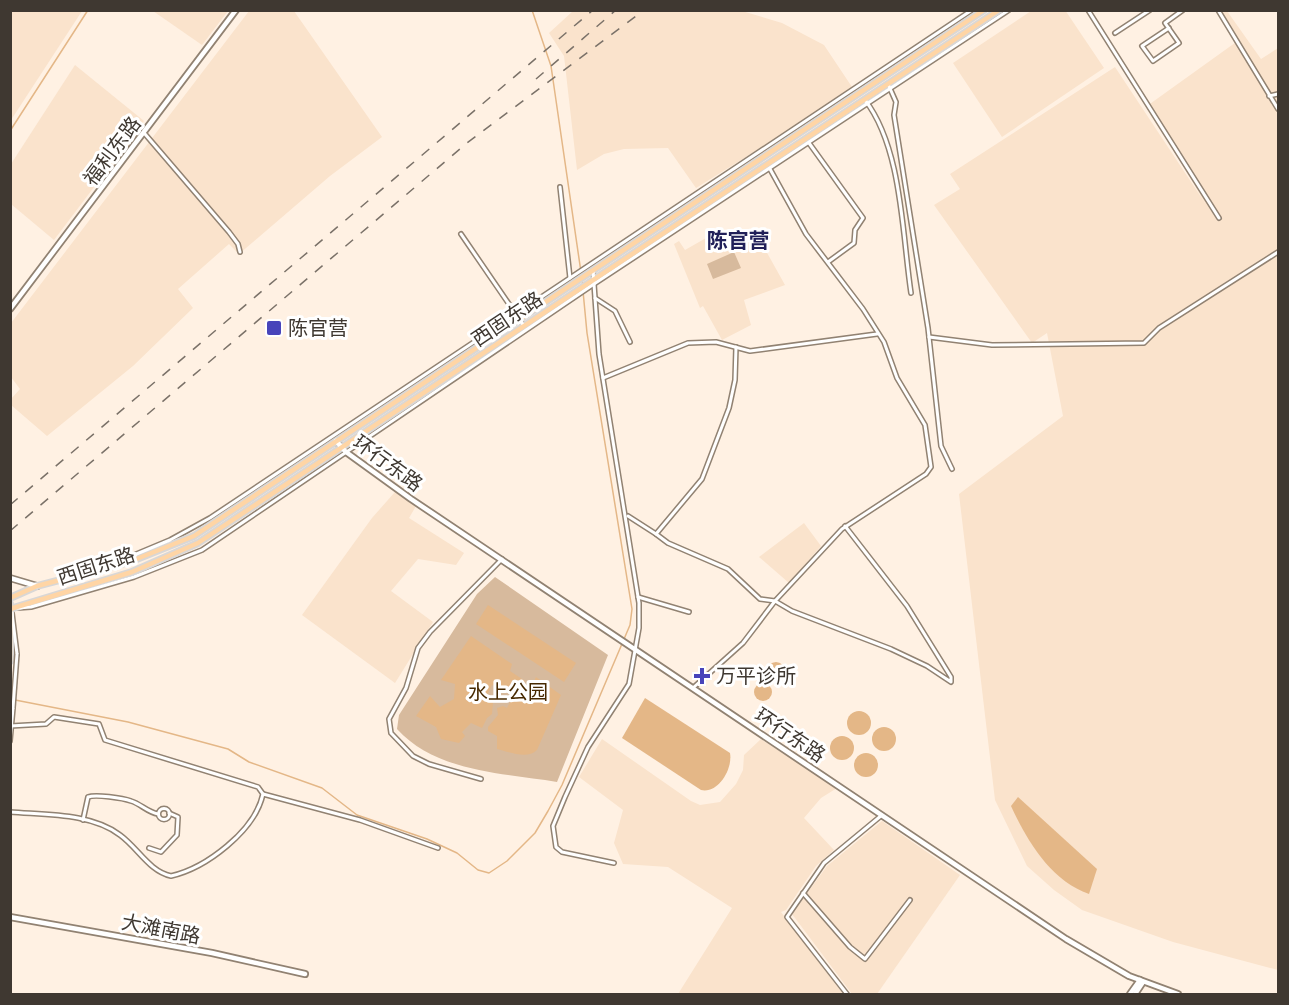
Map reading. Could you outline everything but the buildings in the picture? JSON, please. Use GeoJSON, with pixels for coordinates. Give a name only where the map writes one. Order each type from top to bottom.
{"type":"FeatureCollection","features":[{"type":"Feature","properties":{"kind":"main road","name":"西固东路"},"geometry":{"type":"LineString","coordinates":[[10,598],[37,586],[93,573],[169,548],[194,536],[520,319],[572,281],[591,272],[984,10]]}},
{"type":"Feature","properties":{"kind":"main road","name":"西固东路"},"geometry":{"type":"LineString","coordinates":[[11,610],[132,572],[198,543],[889,87],[999,10]]}},
{"type":"Feature","properties":{"kind":"main road"},"geometry":{"type":"LineString","coordinates":[[462,358],[466,365]]}},
{"type":"Feature","properties":{"kind":"main road"},"geometry":{"type":"LineString","coordinates":[[10,662],[14,654],[11,610]]}},
{"type":"Feature","properties":{"kind":"street","name":"福利东路"},"geometry":{"type":"LineString","coordinates":[[10,309],[237,10]]}},
{"type":"Feature","properties":{"kind":"street"},"geometry":{"type":"LineString","coordinates":[[93,573],[117,560],[193,528],[516,313],[572,281],[587,267],[972,10]]}},
{"type":"Feature","properties":{"kind":"street"},"geometry":{"type":"LineString","coordinates":[[952,469],[940,446],[929,337],[894,114],[896,102],[889,87],[1009,10]]}},
{"type":"Feature","properties":{"kind":"street"},"geometry":{"type":"LineString","coordinates":[[1089,10],[1218,219]]}},
{"type":"Feature","properties":{"kind":"street"},"geometry":{"type":"LineString","coordinates":[[1115,33],[1150,10]]}},
{"type":"Feature","properties":{"kind":"street"},"geometry":{"type":"LineString","coordinates":[[1169,28],[1142,46],[1153,62],[1179,44],[1169,28],[1165,23],[1183,10]]}},
{"type":"Feature","properties":{"kind":"street"},"geometry":{"type":"LineString","coordinates":[[1218,10],[1278,109]]}},
{"type":"Feature","properties":{"kind":"street"},"geometry":{"type":"LineString","coordinates":[[1269,96],[1278,94]]}},
{"type":"Feature","properties":{"kind":"street"},"geometry":{"type":"LineString","coordinates":[[694,687],[743,644],[776,601],[845,526],[926,474],[931,467],[925,425],[897,378],[884,342],[806,234],[768,167],[809,143],[866,102],[887,137],[893,162],[911,293]]}},
{"type":"Feature","properties":{"kind":"street"},"geometry":{"type":"LineString","coordinates":[[145,134],[238,244],[240,252]]}},
{"type":"Feature","properties":{"kind":"street"},"geometry":{"type":"LineString","coordinates":[[809,143],[863,218],[855,230],[854,243],[828,262]]}},
{"type":"Feature","properties":{"kind":"street"},"geometry":{"type":"LineString","coordinates":[[11,610],[31,607],[134,577],[202,550],[574,294],[560,188]]}},
{"type":"Feature","properties":{"kind":"street"},"geometry":{"type":"LineString","coordinates":[[461,234],[524,326]]}},
{"type":"Feature","properties":{"kind":"street"},"geometry":{"type":"LineString","coordinates":[[929,337],[957,343],[992,345],[1144,343],[1159,328],[1278,252]]}},
{"type":"Feature","properties":{"kind":"street"},"geometry":{"type":"LineString","coordinates":[[591,272],[603,378],[638,597],[639,628],[632,646],[629,684],[588,747],[553,826],[556,847],[562,852],[614,863]]}},
{"type":"Feature","properties":{"kind":"street"},"geometry":{"type":"LineString","coordinates":[[595,298],[615,311],[630,342]]}},
{"type":"Feature","properties":{"kind":"street"},"geometry":{"type":"LineString","coordinates":[[603,378],[688,343],[707,341],[750,351],[879,334]]}},
{"type":"Feature","properties":{"kind":"street"},"geometry":{"type":"LineString","coordinates":[[656,534],[698,488],[702,479],[729,408],[735,380],[736,347]]}},
{"type":"Feature","properties":{"kind":"street"},"geometry":{"type":"LineString","coordinates":[[332,435],[336,441]]}},
{"type":"Feature","properties":{"kind":"street","name":"环行东路"},"geometry":{"type":"LineString","coordinates":[[336,441],[346,452],[502,559],[1066,939],[1142,981],[1178,994]]}},
{"type":"Feature","properties":{"kind":"street"},"geometry":{"type":"LineString","coordinates":[[628,516],[668,543],[728,569],[760,599],[776,601],[792,611],[891,649],[927,666],[951,682],[951,677],[907,606],[845,526]]}},
{"type":"Feature","properties":{"kind":"street"},"geometry":{"type":"LineString","coordinates":[[481,778],[429,764],[413,756],[392,734],[389,719],[406,688],[418,648],[430,632],[502,559]]}},
{"type":"Feature","properties":{"kind":"street"},"geometry":{"type":"LineString","coordinates":[[10,578],[37,586]]}},
{"type":"Feature","properties":{"kind":"street"},"geometry":{"type":"LineString","coordinates":[[638,597],[689,612]]}},
{"type":"Feature","properties":{"kind":"street"},"geometry":{"type":"LineString","coordinates":[[10,741],[14,654]]}},
{"type":"Feature","properties":{"kind":"street"},"geometry":{"type":"LineString","coordinates":[[11,726],[46,724],[54,717],[99,723],[105,740],[258,787],[263,794],[360,820],[438,849]]}},
{"type":"Feature","properties":{"kind":"street"},"geometry":{"type":"LineString","coordinates":[[82,820],[88,797],[95,794],[129,800],[164,819],[169,813]]}},
{"type":"Feature","properties":{"kind":"street"},"geometry":{"type":"LineString","coordinates":[[10,812],[82,820],[120,835],[155,869],[171,876],[197,867],[226,847],[241,832],[263,794]]}},
{"type":"Feature","properties":{"kind":"street"},"geometry":{"type":"LineString","coordinates":[[149,848],[161,852],[177,835],[178,817],[163,808],[158,814]]}},
{"type":"Feature","properties":{"kind":"street"},"geometry":{"type":"LineString","coordinates":[[847,994],[787,917],[824,863],[882,815]]}},
{"type":"Feature","properties":{"kind":"street"},"geometry":{"type":"LineString","coordinates":[[803,893],[850,948],[866,959],[910,900]]}},
{"type":"Feature","properties":{"kind":"street","name":"大滩南路"},"geometry":{"type":"LineString","coordinates":[[10,917],[212,953],[305,974]]}},
{"type":"Feature","properties":{"kind":"street"},"geometry":{"type":"LineString","coordinates":[[1130,994],[1142,981]]}},
{"type":"Feature","properties":{"kind":"street"},"geometry":{"type":"LineString","coordinates":[[1135,994],[1142,981]]}},
{"type":"Feature","properties":{"kind":"shaded area"},"geometry":{"type":"Polygon","coordinates":[[[1065,10],[1104,68],[1002,137],[953,63],[1031,11],[1065,10]]]}},
{"type":"Feature","properties":{"kind":"shaded area"},"geometry":{"type":"Polygon","coordinates":[[[10,11],[82,11],[11,120],[10,11]]]}},
{"type":"Feature","properties":{"kind":"shaded area"},"geometry":{"type":"Polygon","coordinates":[[[153,11],[228,11],[202,45],[153,11]]]}},
{"type":"Feature","properties":{"kind":"shaded area"},"geometry":{"type":"Polygon","coordinates":[[[249,11],[294,11],[382,137],[330,176],[239,254],[229,244],[178,289],[193,308],[133,366],[47,436],[11,405],[11,399],[20,389],[11,377],[11,323],[249,11]]]}},
{"type":"Feature","properties":{"kind":"shaded area"},"geometry":{"type":"Polygon","coordinates":[[[573,11],[742,11],[782,23],[824,45],[854,90],[696,188],[668,148],[624,149],[604,154],[577,170],[564,56],[549,33],[573,11]]]}},
{"type":"Feature","properties":{"kind":"shaded area"},"geometry":{"type":"Polygon","coordinates":[[[1221,11],[1227,11],[1261,59],[1278,48],[1278,970],[1173,942],[1082,910],[1054,890],[1027,866],[995,800],[959,494],[1063,416],[1047,333],[1032,343],[934,205],[960,189],[950,174],[1115,67],[1205,203],[1147,106],[1239,40],[1221,11]]]}},
{"type":"Feature","properties":{"kind":"shaded area"},"geometry":{"type":"Polygon","coordinates":[[[75,65],[144,121],[54,240],[11,204],[11,164],[75,65]]]}},
{"type":"Feature","properties":{"kind":"shaded area"},"geometry":{"type":"Polygon","coordinates":[[[756,233],[785,285],[744,300],[751,325],[722,340],[703,306],[700,308],[674,244],[679,241],[685,250],[706,238],[708,241],[717,238],[722,247],[756,233]]]}},
{"type":"Feature","properties":{"kind":"shaded area"},"geometry":{"type":"Polygon","coordinates":[[[395,492],[416,506],[409,518],[464,553],[456,565],[418,559],[391,591],[433,622],[395,683],[302,615],[372,518],[395,492]]]}},
{"type":"Feature","properties":{"kind":"shaded area"},"geometry":{"type":"Polygon","coordinates":[[[804,523],[821,546],[789,583],[759,557],[804,523]]]}},
{"type":"Feature","properties":{"kind":"shaded area"},"geometry":{"type":"Polygon","coordinates":[[[488,605],[576,663],[564,682],[476,624],[488,605]]]}},
{"type":"Feature","properties":{"kind":"shaded area"},"geometry":{"type":"Polygon","coordinates":[[[471,636],[512,664],[510,671],[525,681],[520,689],[511,693],[492,685],[485,699],[493,702],[492,714],[482,728],[471,723],[462,732],[465,736],[459,743],[441,739],[436,727],[416,716],[430,696],[440,707],[454,699],[455,684],[441,680],[471,636]]]}},
{"type":"Feature","properties":{"kind":"shaded area"},"geometry":{"type":"Polygon","coordinates":[[[772,662],[780,662],[785,667],[783,678],[772,680],[767,675],[767,667],[772,662]]]}},
{"type":"Feature","properties":{"kind":"shaded area"},"geometry":{"type":"Polygon","coordinates":[[[536,677],[561,695],[537,750],[523,755],[497,749],[497,736],[488,731],[488,727],[498,715],[497,708],[503,706],[507,708],[528,686],[531,687],[536,677]]]}},
{"type":"Feature","properties":{"kind":"shaded area"},"geometry":{"type":"Polygon","coordinates":[[[759,683],[767,683],[772,688],[770,699],[759,701],[754,696],[754,688],[759,683]]]}},
{"type":"Feature","properties":{"kind":"shaded area"},"geometry":{"type":"Polygon","coordinates":[[[645,698],[730,753],[727,773],[718,784],[713,788],[701,790],[622,738],[645,698]]]}},
{"type":"Feature","properties":{"kind":"shaded area"},"geometry":{"type":"Polygon","coordinates":[[[859,711],[868,714],[871,723],[868,732],[859,735],[850,732],[847,723],[850,714],[859,711]]]}},
{"type":"Feature","properties":{"kind":"shaded area"},"geometry":{"type":"Polygon","coordinates":[[[884,727],[893,730],[896,739],[893,748],[884,751],[875,748],[872,739],[875,730],[884,727]]]}},
{"type":"Feature","properties":{"kind":"shaded area"},"geometry":{"type":"Polygon","coordinates":[[[842,736],[851,739],[854,748],[851,757],[842,760],[833,757],[830,748],[833,739],[842,736]]]}},
{"type":"Feature","properties":{"kind":"shaded area"},"geometry":{"type":"Polygon","coordinates":[[[602,739],[700,805],[720,802],[736,784],[743,770],[744,755],[761,739],[837,788],[821,798],[804,818],[834,850],[816,866],[786,910],[781,912],[843,994],[678,994],[732,908],[668,867],[623,864],[614,843],[623,810],[579,777],[602,739]]]}},
{"type":"Feature","properties":{"kind":"shaded area"},"geometry":{"type":"Polygon","coordinates":[[[866,753],[875,756],[878,765],[875,774],[866,777],[857,774],[854,765],[857,756],[866,753]]]}},
{"type":"Feature","properties":{"kind":"shaded area"},"geometry":{"type":"Polygon","coordinates":[[[1018,797],[1097,869],[1089,894],[1063,880],[1033,846],[1011,806],[1018,797]]]}},
{"type":"Feature","properties":{"kind":"shaded area"},"geometry":{"type":"Polygon","coordinates":[[[882,821],[960,875],[877,994],[852,994],[792,914],[827,866],[882,821]]]}},
{"type":"Feature","properties":{"kind":"green space"},"geometry":{"type":"Polygon","coordinates":[[[734,252],[741,268],[713,279],[707,264],[734,252]]]}},
{"type":"Feature","properties":{"kind":"green space","name":"水上公园"},"geometry":{"type":"Polygon","coordinates":[[[495,577],[608,655],[557,782],[492,773],[450,762],[413,743],[397,729],[399,715],[477,594],[495,577]]]}},
{"type":"Feature","properties":{"kind":"waterway"},"geometry":{"type":"LineString","coordinates":[[10,131],[88,10]]}},
{"type":"Feature","properties":{"kind":"waterway"},"geometry":{"type":"LineString","coordinates":[[532,10],[551,66],[583,286]]}},
{"type":"Feature","properties":{"kind":"waterway"},"geometry":{"type":"LineString","coordinates":[[10,699],[128,722],[228,749],[249,762],[322,788],[357,815],[427,839],[457,853],[478,870],[489,873],[507,861],[535,833],[562,785],[630,625],[632,609],[587,333],[583,291]]}},
{"type":"Feature","properties":{"kind":"railway"},"geometry":{"type":"LineString","coordinates":[[10,505],[593,10]]}},
{"type":"Feature","properties":{"kind":"railway"},"geometry":{"type":"LineString","coordinates":[[536,79],[616,10]]}},
{"type":"Feature","properties":{"kind":"railway"},"geometry":{"type":"LineString","coordinates":[[10,531],[467,143],[644,10]]}},
{"type":"Feature","properties":{"kind":"place","name":"陈官营"},"geometry":{"type":"Point","coordinates":[274,328]}},
{"type":"Feature","properties":{"kind":"place","name":"万平诊所"},"geometry":{"type":"Point","coordinates":[702,676]}},
{"type":"Feature","properties":{"kind":"district","name":"陈官营"},"geometry":{"type":"Point","coordinates":[738,241]}}]}
